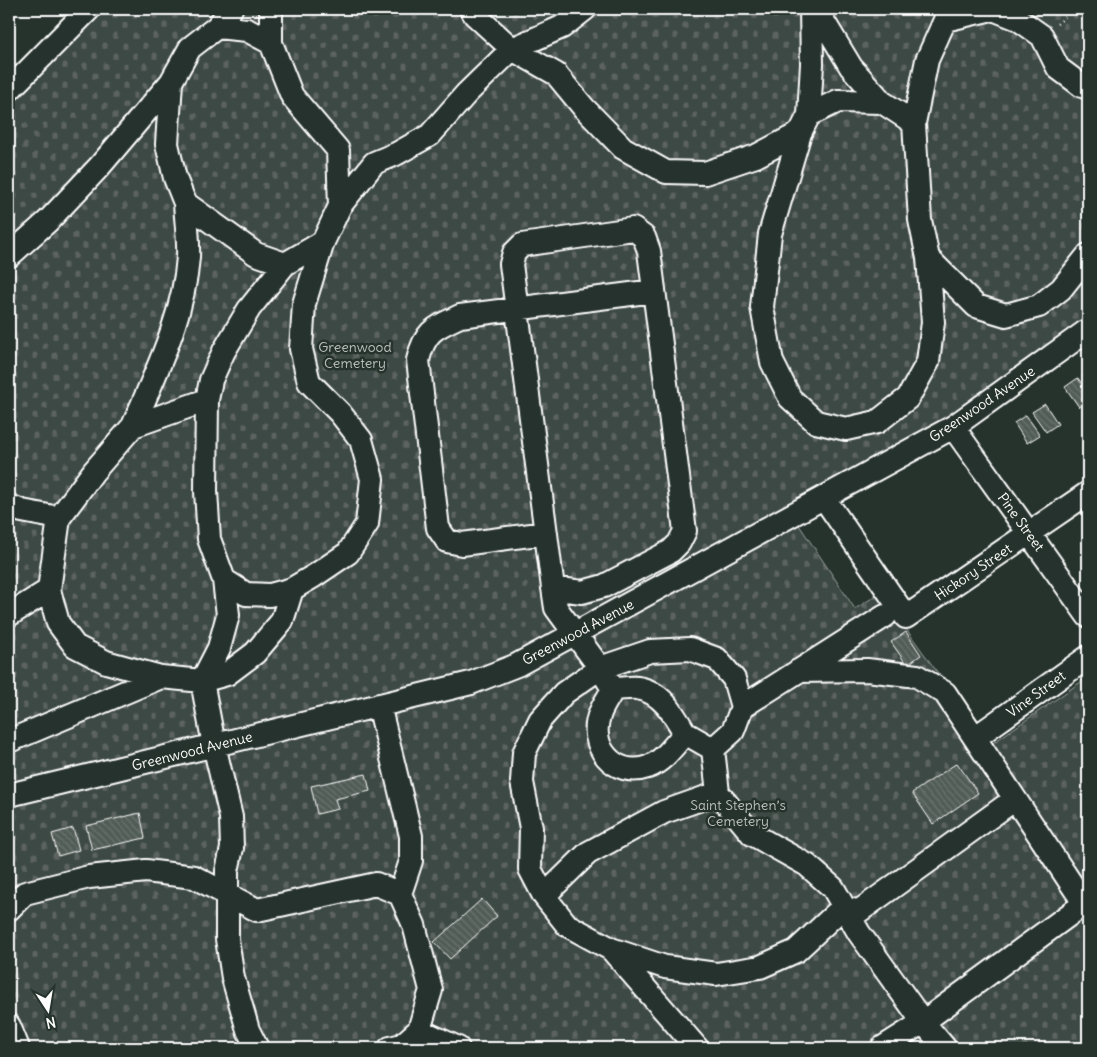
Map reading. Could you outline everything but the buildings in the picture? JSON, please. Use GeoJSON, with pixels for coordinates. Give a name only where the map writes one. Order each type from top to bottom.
{"type":"FeatureCollection","features":[{"type":"Feature","properties":{"kind":"street"},"geometry":{"type":"LineString","coordinates":[[9,90],[70,17],[89,9]]}},
{"type":"Feature","properties":{"kind":"street"},"geometry":{"type":"LineString","coordinates":[[9,256],[48,221],[80,188],[171,82],[190,48],[217,27],[231,9]]}},
{"type":"Feature","properties":{"kind":"street"},"geometry":{"type":"LineString","coordinates":[[271,9],[271,43],[292,96],[338,150],[340,206]]}},
{"type":"Feature","properties":{"kind":"street"},"geometry":{"type":"LineString","coordinates":[[471,9],[475,15],[512,49],[556,74],[584,108],[623,148],[666,172],[704,173],[756,156],[838,102],[882,102]]}},
{"type":"Feature","properties":{"kind":"street"},"geometry":{"type":"LineString","coordinates":[[224,580],[246,594],[270,595],[292,589],[348,553],[368,524],[372,479],[360,440],[340,413],[310,382],[301,349],[304,304],[323,242],[340,206],[374,163],[396,154],[430,135],[466,94],[512,49],[562,27],[586,9]]}},
{"type":"Feature","properties":{"kind":"street"},"geometry":{"type":"LineString","coordinates":[[811,9],[805,124],[770,234],[762,307],[772,362],[790,398],[816,422],[846,429],[877,422],[908,398],[928,362],[932,322],[928,258],[920,220],[914,123],[928,60],[946,14],[993,9],[1018,19],[1042,36],[1058,68],[1082,86],[1088,88]]}},
{"type":"Feature","properties":{"kind":"street"},"geometry":{"type":"LineString","coordinates":[[816,9],[851,67],[882,102],[914,123]]}},
{"type":"Feature","properties":{"kind":"street"},"geometry":{"type":"LineString","coordinates":[[217,27],[247,30],[271,43]]}},
{"type":"Feature","properties":{"kind":"street"},"geometry":{"type":"LineString","coordinates":[[171,82],[167,144],[175,178],[186,203],[188,256],[182,297],[162,358],[133,426],[94,470],[59,518],[49,590],[58,623],[75,646],[106,662],[161,678],[202,681],[227,674],[255,654],[282,621],[292,589]]}},
{"type":"Feature","properties":{"kind":"street"},"geometry":{"type":"LineString","coordinates":[[186,203],[256,254],[285,264]]}},
{"type":"Feature","properties":{"kind":"street"},"geometry":{"type":"LineString","coordinates":[[553,588],[582,592],[604,586],[671,551],[679,543],[685,531],[649,251],[644,237],[633,229],[522,245],[514,252],[511,264],[553,588],[556,608],[613,689]]}},
{"type":"Feature","properties":{"kind":"street"},"geometry":{"type":"LineString","coordinates":[[257,1048],[248,1030],[233,978],[227,939],[227,871],[232,848],[230,817],[202,681],[219,648],[228,615],[224,580],[209,539],[206,491],[207,400],[211,380],[224,351],[249,309],[285,264],[323,242]]}},
{"type":"Feature","properties":{"kind":"street"},"geometry":{"type":"LineString","coordinates":[[928,258],[976,306],[1006,315],[1039,306],[1061,289],[1088,254]]}},
{"type":"Feature","properties":{"kind":"street"},"geometry":{"type":"LineString","coordinates":[[546,533],[462,544],[447,541],[438,528],[418,360],[422,343],[435,328],[460,316],[654,291]]}},
{"type":"Feature","properties":{"kind":"street","name":"Greenwood Avenue"},"geometry":{"type":"LineString","coordinates":[[9,795],[471,683],[517,665],[953,427],[1088,330]]}},
{"type":"Feature","properties":{"kind":"street"},"geometry":{"type":"LineString","coordinates":[[133,426],[207,400]]}},
{"type":"Feature","properties":{"kind":"street","name":"Pine Street"},"geometry":{"type":"LineString","coordinates":[[953,427],[1088,616]]}},
{"type":"Feature","properties":{"kind":"street","name":"Hickory Street"},"geometry":{"type":"LineString","coordinates":[[742,707],[798,671],[896,616],[1029,534],[1088,493]]}},
{"type":"Feature","properties":{"kind":"street"},"geometry":{"type":"LineString","coordinates":[[824,498],[896,616]]}},
{"type":"Feature","properties":{"kind":"street"},"geometry":{"type":"LineString","coordinates":[[9,506],[22,511],[59,518]]}},
{"type":"Feature","properties":{"kind":"street"},"geometry":{"type":"LineString","coordinates":[[9,615],[49,590]]}},
{"type":"Feature","properties":{"kind":"street"},"geometry":{"type":"LineString","coordinates":[[713,749],[733,731],[742,707],[734,679],[717,659],[690,649],[650,651],[600,668],[564,693],[540,720],[524,753],[522,782],[531,828],[530,869],[544,896],[567,925],[611,949],[665,967],[716,974],[760,967],[796,951],[843,907]]}},
{"type":"Feature","properties":{"kind":"street","name":"Vine Street"},"geometry":{"type":"LineString","coordinates":[[983,732],[1088,657]]}},
{"type":"Feature","properties":{"kind":"street"},"geometry":{"type":"LineString","coordinates":[[798,671],[867,670],[917,676],[945,693],[1087,905],[923,1022],[882,1048]]}},
{"type":"Feature","properties":{"kind":"street"},"geometry":{"type":"LineString","coordinates":[[9,741],[161,678]]}},
{"type":"Feature","properties":{"kind":"street"},"geometry":{"type":"LineString","coordinates":[[613,689],[637,688],[656,695],[673,711],[685,732],[713,749]]}},
{"type":"Feature","properties":{"kind":"street"},"geometry":{"type":"LineString","coordinates":[[613,689],[599,714],[597,733],[601,752],[614,765],[631,770],[650,766],[668,753],[685,732]]}},
{"type":"Feature","properties":{"kind":"street"},"geometry":{"type":"LineString","coordinates":[[379,705],[410,836],[411,861],[400,894]]}},
{"type":"Feature","properties":{"kind":"street"},"geometry":{"type":"LineString","coordinates":[[713,749],[718,793],[752,834],[807,865],[833,888],[858,933],[923,1022],[945,1048]]}},
{"type":"Feature","properties":{"kind":"street"},"geometry":{"type":"LineString","coordinates":[[544,896],[588,853],[664,812],[718,793]]}},
{"type":"Feature","properties":{"kind":"street"},"geometry":{"type":"LineString","coordinates":[[843,907],[858,912],[1015,799]]}},
{"type":"Feature","properties":{"kind":"street"},"geometry":{"type":"LineString","coordinates":[[9,908],[25,893],[88,877],[146,871],[194,877],[256,910],[376,884],[400,894],[414,924],[431,990],[419,1030],[402,1045],[390,1048]]}},
{"type":"Feature","properties":{"kind":"street"},"geometry":{"type":"LineString","coordinates":[[611,949],[697,1048]]}},
{"type":"Feature","properties":{"kind":"street"},"geometry":{"type":"LineString","coordinates":[[9,1026],[18,1048]]}},
{"type":"Feature","properties":{"kind":"street"},"geometry":{"type":"LineString","coordinates":[[419,1030],[458,1048]]}},
{"type":"Feature","properties":{"kind":"path"},"geometry":{"type":"LineString","coordinates":[[1042,36],[1075,9]]}},
{"type":"Feature","properties":{"kind":"green space","name":"Greenwood Cemetery"},"geometry":{"type":"Polygon","coordinates":[[[89,9],[1088,9],[1088,330],[793,516],[855,609],[880,593],[990,745],[1088,677],[1088,1048],[9,1048],[9,90],[89,9]]]}},
{"type":"Feature","properties":{"kind":"park label","name":"Saint Stephen’s Cemetery"},"geometry":{"type":"Point","coordinates":[738,814]}}]}
